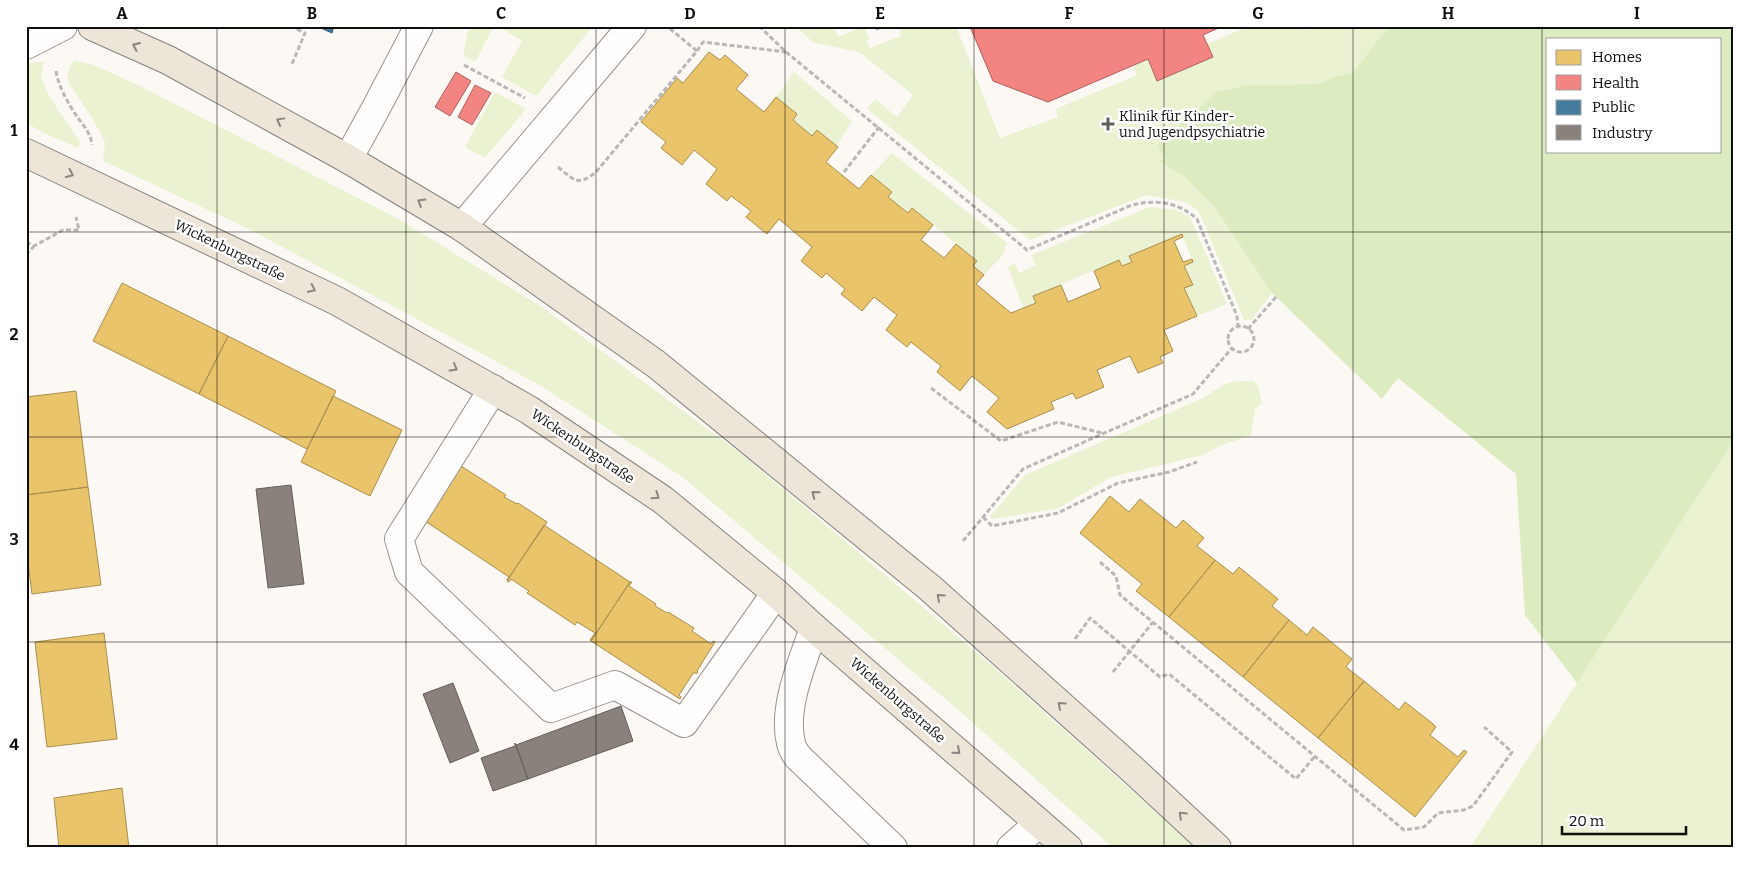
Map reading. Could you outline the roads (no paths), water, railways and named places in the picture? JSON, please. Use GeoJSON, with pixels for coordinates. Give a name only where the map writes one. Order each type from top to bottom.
{"type":"FeatureCollection","features":[{"type":"Feature","properties":{"kind":"main road"},"geometry":{"type":"LineString","coordinates":[[92,26],[168,60],[348,159],[462,228],[656,364],[930,588],[1217,848]]}},
{"type":"Feature","properties":{"kind":"main road","name":"Wickenburgstraße"},"geometry":{"type":"LineString","coordinates":[[26,154],[337,301],[529,410],[663,500],[776,593],[1068,848]]}},
{"type":"Feature","properties":{"kind":"street"},"geometry":{"type":"LineString","coordinates":[[26,45],[63,26]]}},
{"type":"Feature","properties":{"kind":"street"},"geometry":{"type":"LineString","coordinates":[[348,159],[419,26]]}},
{"type":"Feature","properties":{"kind":"street"},"geometry":{"type":"LineString","coordinates":[[462,228],[632,26]]}},
{"type":"Feature","properties":{"kind":"street"},"geometry":{"type":"LineString","coordinates":[[493,389],[399,539],[409,572],[552,708],[615,685],[684,723],[776,593]]}},
{"type":"Feature","properties":{"kind":"street"},"geometry":{"type":"LineString","coordinates":[[814,628],[790,710],[789,730],[791,745],[798,757],[893,848]]}},
{"type":"Feature","properties":{"kind":"street"},"geometry":{"type":"LineString","coordinates":[[1011,848],[1039,823]]}},
{"type":"Feature","properties":{"kind":"place","name":"Klinik für Kinder- und Jugendpsychiatrie"},"geometry":{"type":"Point","coordinates":[1108,124]}}]}
